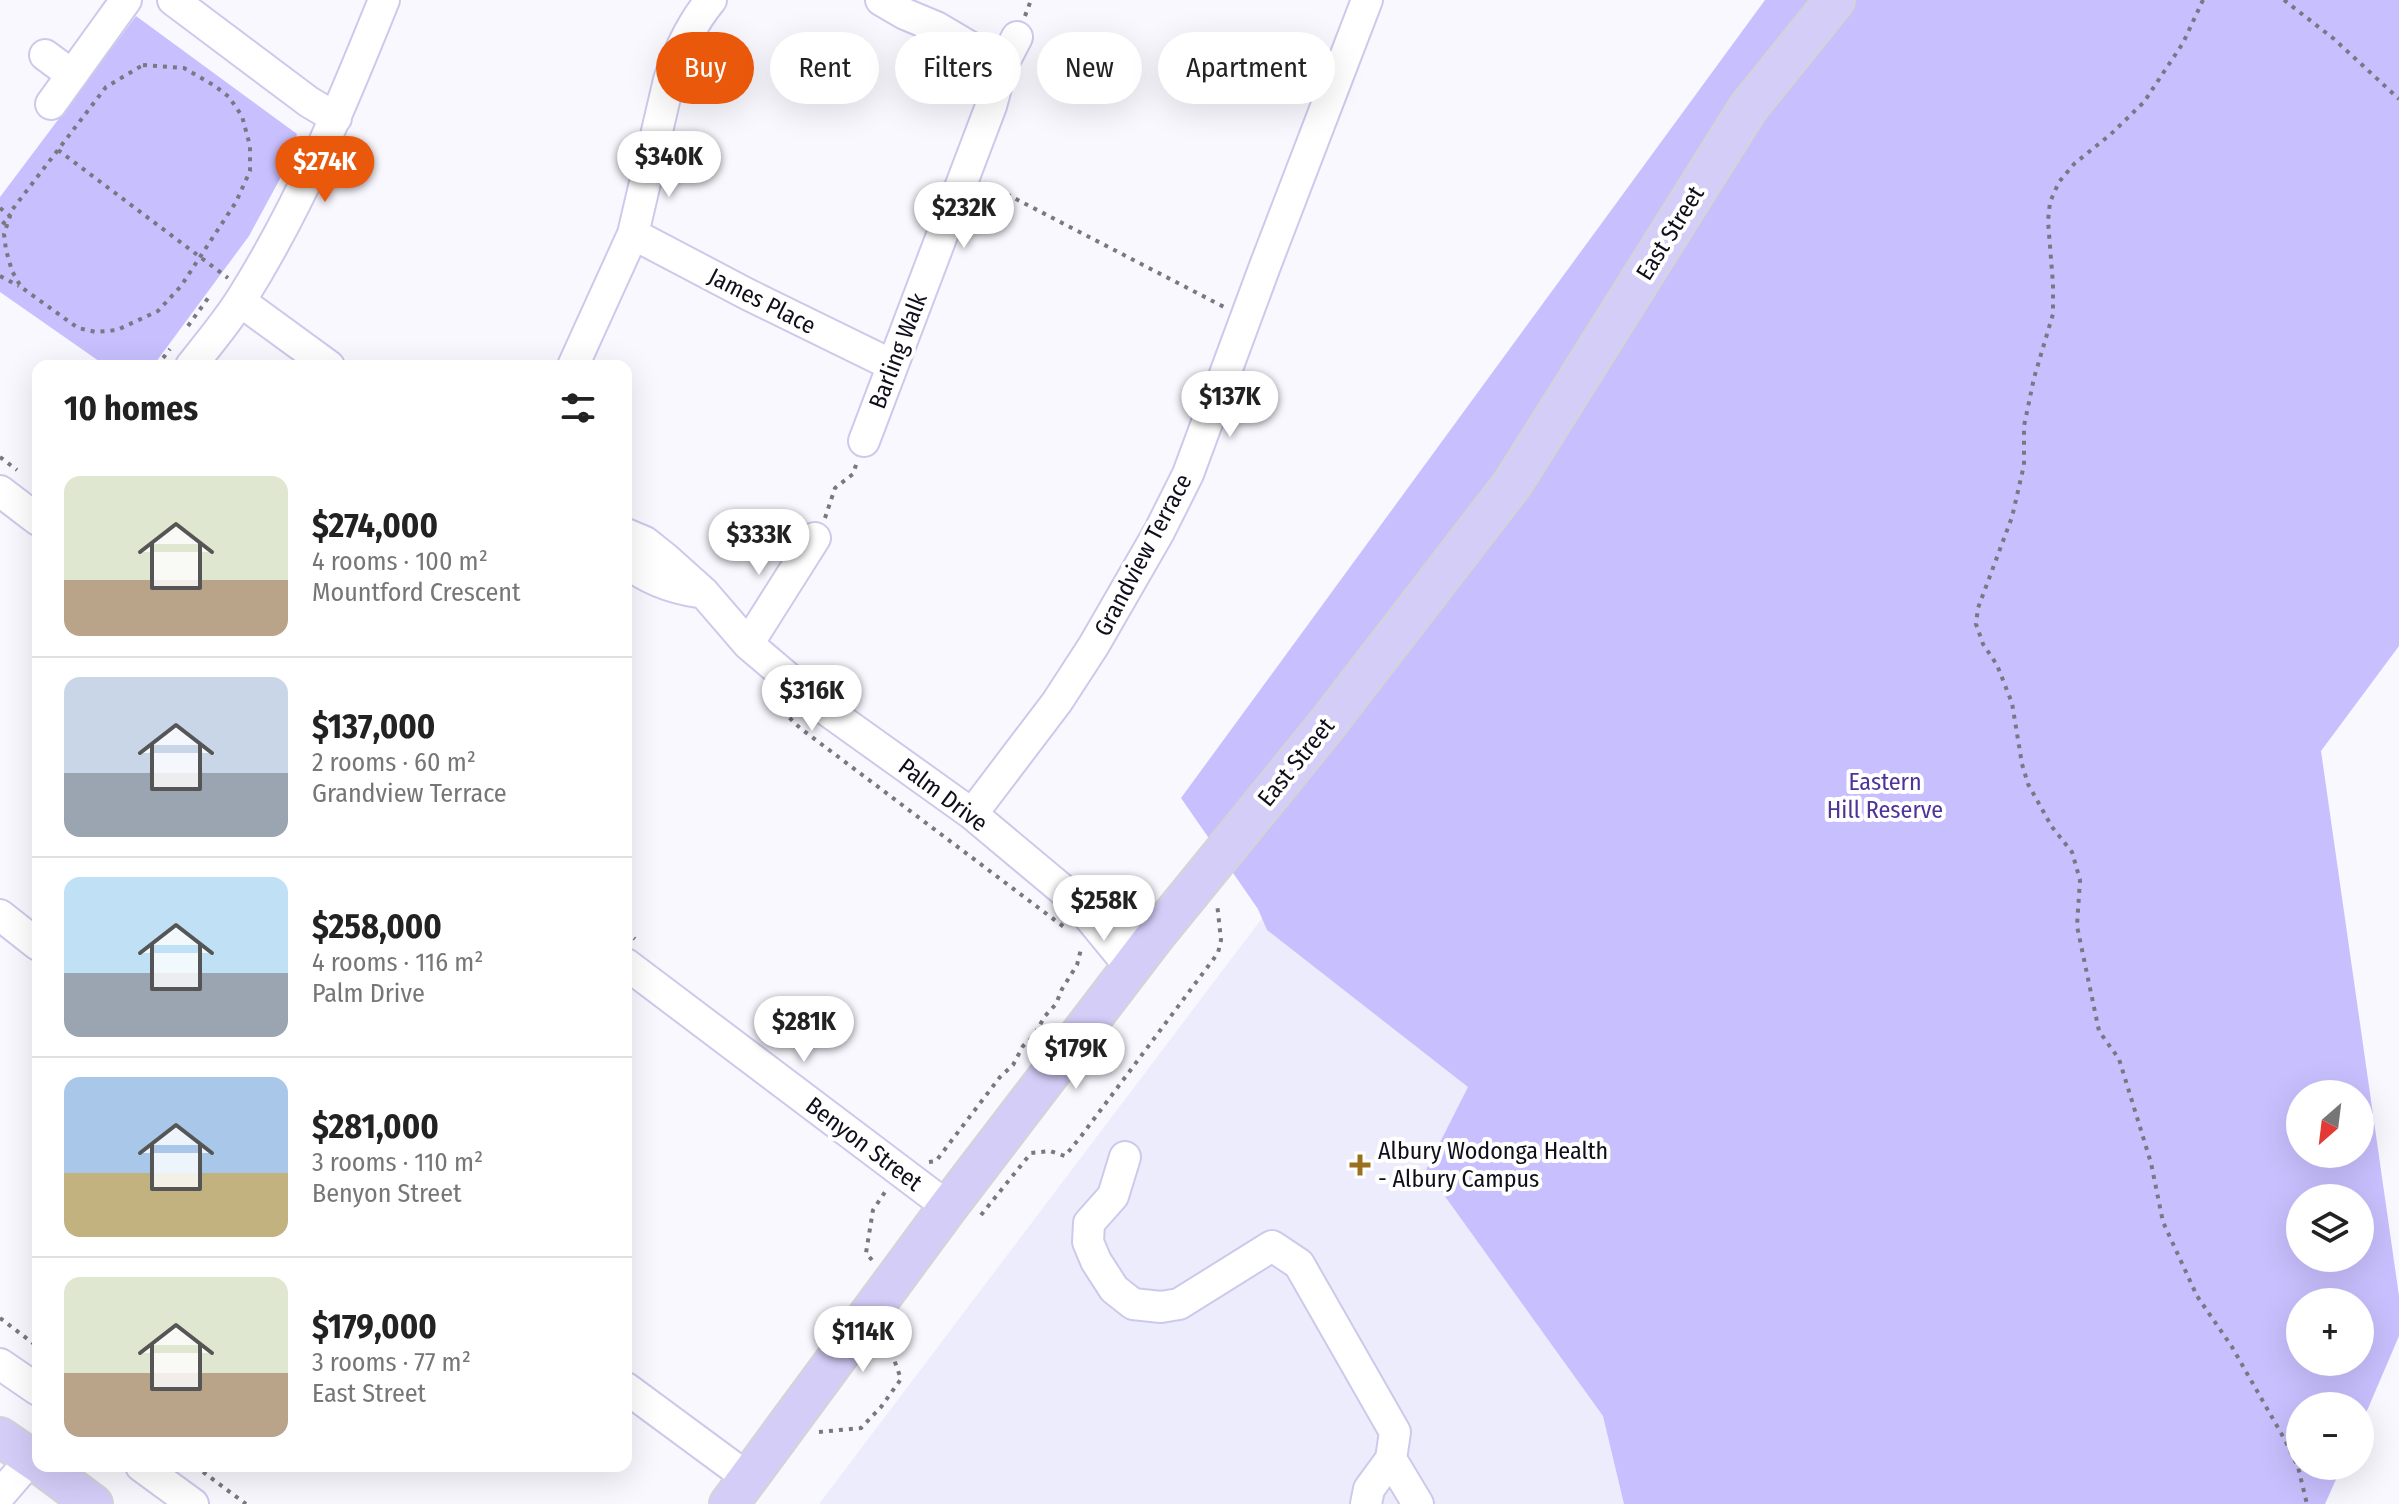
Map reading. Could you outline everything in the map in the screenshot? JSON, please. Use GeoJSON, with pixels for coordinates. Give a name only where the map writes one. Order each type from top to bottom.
{"type":"FeatureCollection","features":[{"type":"Feature","properties":{"kind":"main road","name":"East Street"},"geometry":{"type":"LineString","coordinates":[[738,1491],[948,1207],[1155,936],[1325,727],[1513,483],[1748,108],[1835,0]]}},
{"type":"Feature","properties":{"kind":"main road"},"geometry":{"type":"LineString","coordinates":[[0,1437],[32,1458]]}},
{"type":"Feature","properties":{"kind":"main road"},"geometry":{"type":"LineString","coordinates":[[51,1472],[93,1504]]}},
{"type":"Feature","properties":{"kind":"street"},"geometry":{"type":"LineString","coordinates":[[51,104],[126,0]]}},
{"type":"Feature","properties":{"kind":"street"},"geometry":{"type":"LineString","coordinates":[[173,0],[309,102],[336,118]]}},
{"type":"Feature","properties":{"kind":"street"},"geometry":{"type":"LineString","coordinates":[[182,355],[232,284],[293,207],[336,118],[384,0]]}},
{"type":"Feature","properties":{"kind":"street"},"geometry":{"type":"LineString","coordinates":[[576,360],[633,234],[673,67],[690,30],[711,0]]}},
{"type":"Feature","properties":{"kind":"street"},"geometry":{"type":"LineString","coordinates":[[881,0],[944,32]]}},
{"type":"Feature","properties":{"kind":"street","name":"Grandview Terrace"},"geometry":{"type":"LineString","coordinates":[[972,814],[1057,702],[1094,645],[1146,557],[1188,474],[1367,0]]}},
{"type":"Feature","properties":{"kind":"street"},"geometry":{"type":"LineString","coordinates":[[45,55],[72,75]]}},
{"type":"Feature","properties":{"kind":"street","name":"Barling Walk"},"geometry":{"type":"LineString","coordinates":[[864,441],[992,104]]}},
{"type":"Feature","properties":{"kind":"street","name":"James Place"},"geometry":{"type":"LineString","coordinates":[[633,234],[892,365]]}},
{"type":"Feature","properties":{"kind":"street"},"geometry":{"type":"LineString","coordinates":[[232,284],[322,360]]}},
{"type":"Feature","properties":{"kind":"street"},"geometry":{"type":"LineString","coordinates":[[0,491],[32,515]]}},
{"type":"Feature","properties":{"kind":"street","name":"Palm Drive"},"geometry":{"type":"LineString","coordinates":[[632,537],[645,542],[704,593],[748,644],[821,706],[972,814],[1131,968]]}},
{"type":"Feature","properties":{"kind":"street"},"geometry":{"type":"LineString","coordinates":[[748,644],[815,538]]}},
{"type":"Feature","properties":{"kind":"street"},"geometry":{"type":"LineString","coordinates":[[632,566],[682,590],[704,593]]}},
{"type":"Feature","properties":{"kind":"street"},"geometry":{"type":"LineString","coordinates":[[0,915],[32,940]]}},
{"type":"Feature","properties":{"kind":"street","name":"Palm Drive"},"geometry":{"type":"LineString","coordinates":[[1074,916],[1155,936]]}},
{"type":"Feature","properties":{"kind":"street","name":"Benyon Street"},"geometry":{"type":"LineString","coordinates":[[632,969],[948,1207]]}},
{"type":"Feature","properties":{"kind":"street"},"geometry":{"type":"LineString","coordinates":[[1125,1157],[1113,1196],[1087,1229],[1088,1242],[1096,1261],[1114,1289],[1133,1304],[1161,1307],[1179,1304],[1272,1246],[1299,1264],[1395,1432],[1395,1466],[1418,1504]]}},
{"type":"Feature","properties":{"kind":"street"},"geometry":{"type":"LineString","coordinates":[[0,1364],[32,1386]]}},
{"type":"Feature","properties":{"kind":"street"},"geometry":{"type":"LineString","coordinates":[[632,1394],[738,1491]]}},
{"type":"Feature","properties":{"kind":"street"},"geometry":{"type":"LineString","coordinates":[[1366,1504],[1369,1489],[1395,1466]]}},
{"type":"Feature","properties":{"kind":"street"},"geometry":{"type":"LineString","coordinates":[[0,1495],[32,1467]]}},
{"type":"Feature","properties":{"kind":"street"},"geometry":{"type":"LineString","coordinates":[[149,1472],[193,1504]]}},
{"type":"Feature","properties":{"kind":"path"},"geometry":{"type":"LineString","coordinates":[[2203,0],[2183,43],[2144,102],[2074,164],[2059,182],[2050,202],[2048,221],[2053,314],[2026,414],[2024,465],[2012,517],[1978,608],[1976,624],[2012,703],[2028,784],[2052,827],[2072,852],[2080,880],[2077,926],[2099,1031],[2119,1059],[2151,1163],[2163,1222],[2197,1296],[2232,1347],[2285,1440],[2298,1467],[2307,1504]]}},
{"type":"Feature","properties":{"kind":"path"},"geometry":{"type":"LineString","coordinates":[[2284,0],[2334,39],[2399,99]]}},
{"type":"Feature","properties":{"kind":"path"},"geometry":{"type":"LineString","coordinates":[[0,276],[21,287],[78,328],[96,332],[117,330],[158,311],[181,286],[236,202],[250,171],[250,146],[242,116],[229,97],[184,68],[143,65],[106,87],[12,210],[4,234],[12,271],[21,287]]}},
{"type":"Feature","properties":{"kind":"path"},"geometry":{"type":"LineString","coordinates":[[58,150],[200,256],[232,284],[182,334]]}},
{"type":"Feature","properties":{"kind":"path"},"geometry":{"type":"LineString","coordinates":[[965,172],[1246,318]]}},
{"type":"Feature","properties":{"kind":"path"},"geometry":{"type":"LineString","coordinates":[[0,208],[10,216]]}},
{"type":"Feature","properties":{"kind":"path"},"geometry":{"type":"LineString","coordinates":[[0,227],[10,216]]}},
{"type":"Feature","properties":{"kind":"path"},"geometry":{"type":"LineString","coordinates":[[815,538],[835,488],[853,474],[864,441]]}},
{"type":"Feature","properties":{"kind":"path"},"geometry":{"type":"LineString","coordinates":[[764,693],[800,728],[1059,924],[1074,916]]}},
{"type":"Feature","properties":{"kind":"path"},"geometry":{"type":"LineString","coordinates":[[877,1265],[866,1253],[873,1210],[914,1151],[929,1162],[936,1161],[1000,1077],[1013,1065],[1023,1046],[1056,1004],[1077,965],[1081,948],[1077,938]]}},
{"type":"Feature","properties":{"kind":"path"},"geometry":{"type":"LineString","coordinates":[[0,1318],[32,1342]]}},
{"type":"Feature","properties":{"kind":"path"},"geometry":{"type":"LineString","coordinates":[[203,1472],[246,1504]]}},
{"type":"Feature","properties":{"kind":"shaded area","name":"Albury Wodonga Health - Albury Campus"},"geometry":{"type":"Polygon","coordinates":[[[1281,893],[1803,1282],[1636,1504],[819,1504],[1281,893]]]}},
{"type":"Feature","properties":{"kind":"green space","name":"Eastern Hill Reserve"},"geometry":{"type":"Polygon","coordinates":[[[1765,0],[2399,0],[2399,646],[2321,751],[2368,1080],[2286,1080],[2286,1168],[2374,1168],[2374,1121],[2399,1296],[2399,1336],[2374,1394],[2286,1392],[2286,1480],[2336,1480],[2325,1504],[1624,1504],[1603,1416],[1426,1170],[1468,1087],[1267,930],[1258,909],[1181,798],[1765,0]]]}},
{"type":"Feature","properties":{"kind":"green space"},"geometry":{"type":"Polygon","coordinates":[[[136,16],[297,134],[281,177],[249,236],[157,360],[97,360],[0,292],[0,197],[136,16]]]}},
{"type":"Feature","properties":{"kind":"place","name":"Albury Wodonga Health - Albury Campus"},"geometry":{"type":"Point","coordinates":[1360,1165]}}]}
